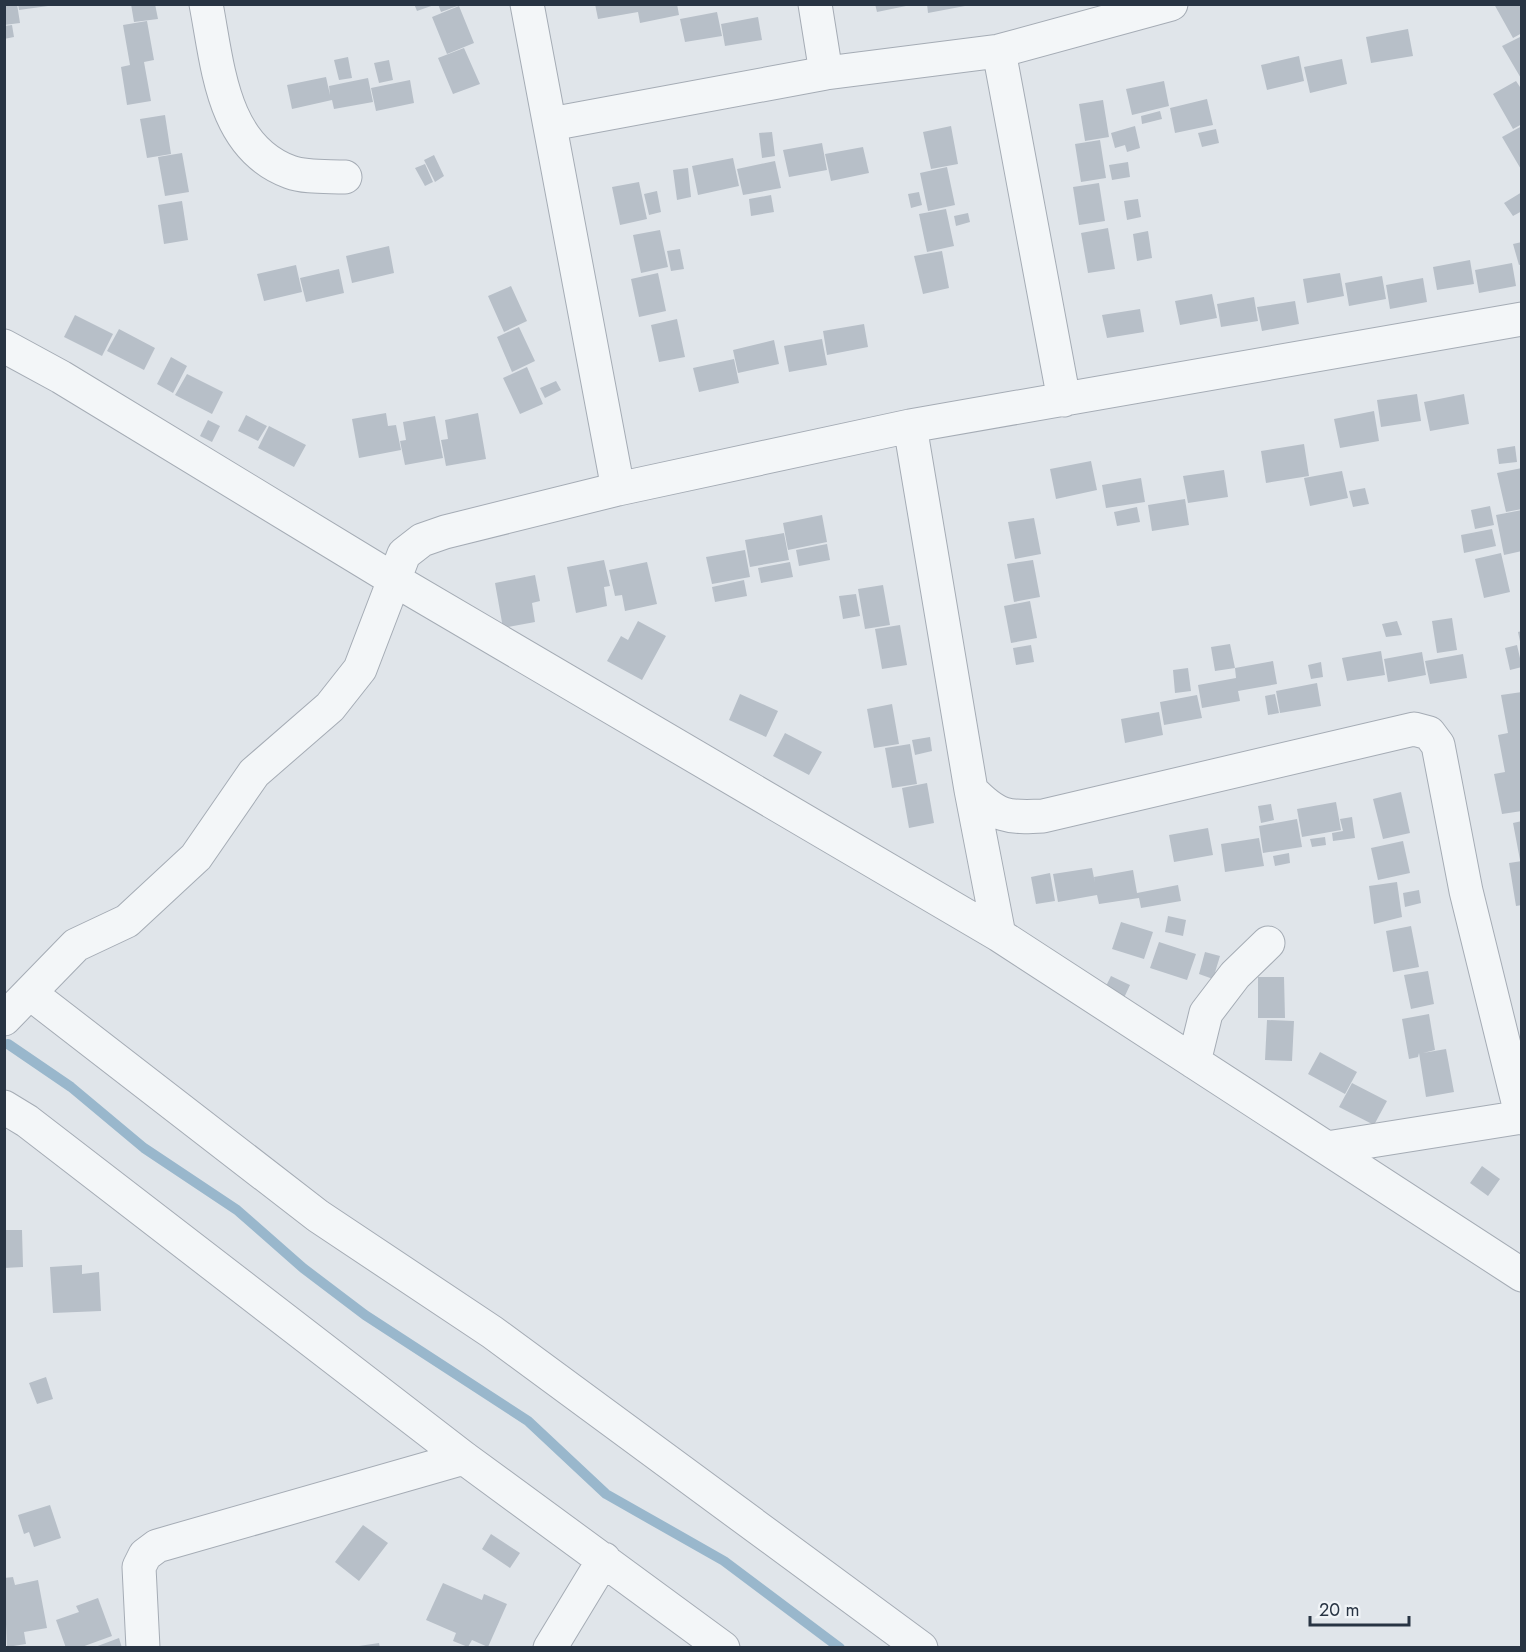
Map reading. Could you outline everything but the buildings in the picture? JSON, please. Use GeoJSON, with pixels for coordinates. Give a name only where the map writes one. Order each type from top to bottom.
{"type":"FeatureCollection","features":[{"type":"Feature","properties":{"kind":"street"},"geometry":{"type":"LineString","coordinates":[[206,4],[223,93],[234,122],[248,142],[266,160],[292,173],[345,177]]}},
{"type":"Feature","properties":{"kind":"street"},"geometry":{"type":"LineString","coordinates":[[527,4],[618,489]]}},
{"type":"Feature","properties":{"kind":"street"},"geometry":{"type":"LineString","coordinates":[[815,4],[826,73]]}},
{"type":"Feature","properties":{"kind":"street"},"geometry":{"type":"LineString","coordinates":[[551,124],[826,73],[999,51],[1172,4]]}},
{"type":"Feature","properties":{"kind":"street"},"geometry":{"type":"LineString","coordinates":[[999,51],[1064,400]]}},
{"type":"Feature","properties":{"kind":"street"},"geometry":{"type":"LineString","coordinates":[[4,1019],[31,994],[76,945],[127,921],[196,857],[254,773],[330,707],[360,669],[404,554],[422,540],[445,532],[618,489],[910,426],[1521,319]]}},
{"type":"Feature","properties":{"kind":"street"},"geometry":{"type":"LineString","coordinates":[[4,346],[61,377],[393,579],[999,935],[1521,1275]]}},
{"type":"Feature","properties":{"kind":"street"},"geometry":{"type":"LineString","coordinates":[[910,426],[971,790],[999,935]]}},
{"type":"Feature","properties":{"kind":"street"},"geometry":{"type":"LineString","coordinates":[[971,790],[990,810],[1015,817],[1044,816],[1414,729],[1429,733],[1438,745],[1466,891],[1521,1118],[1328,1148]]}},
{"type":"Feature","properties":{"kind":"street"},"geometry":{"type":"LineString","coordinates":[[1194,1062],[1206,1013],[1235,975],[1268,943]]}},
{"type":"Feature","properties":{"kind":"street"},"geometry":{"type":"LineString","coordinates":[[31,994],[318,1215],[492,1332],[921,1647]]}},
{"type":"Feature","properties":{"kind":"street"},"geometry":{"type":"LineString","coordinates":[[4,1107],[27,1121],[464,1458],[723,1647]]}},
{"type":"Feature","properties":{"kind":"street"},"geometry":{"type":"LineString","coordinates":[[143,1647],[139,1567],[146,1554],[157,1545],[464,1458]]}},
{"type":"Feature","properties":{"kind":"street"},"geometry":{"type":"LineString","coordinates":[[550,1647],[604,1559]]}},
{"type":"Feature","properties":{"kind":"waterway"},"geometry":{"type":"LineString","coordinates":[[8,1044],[71,1087],[144,1148],[237,1210],[303,1268],[365,1315],[528,1421],[606,1494],[724,1561],[840,1648]]}}]}
